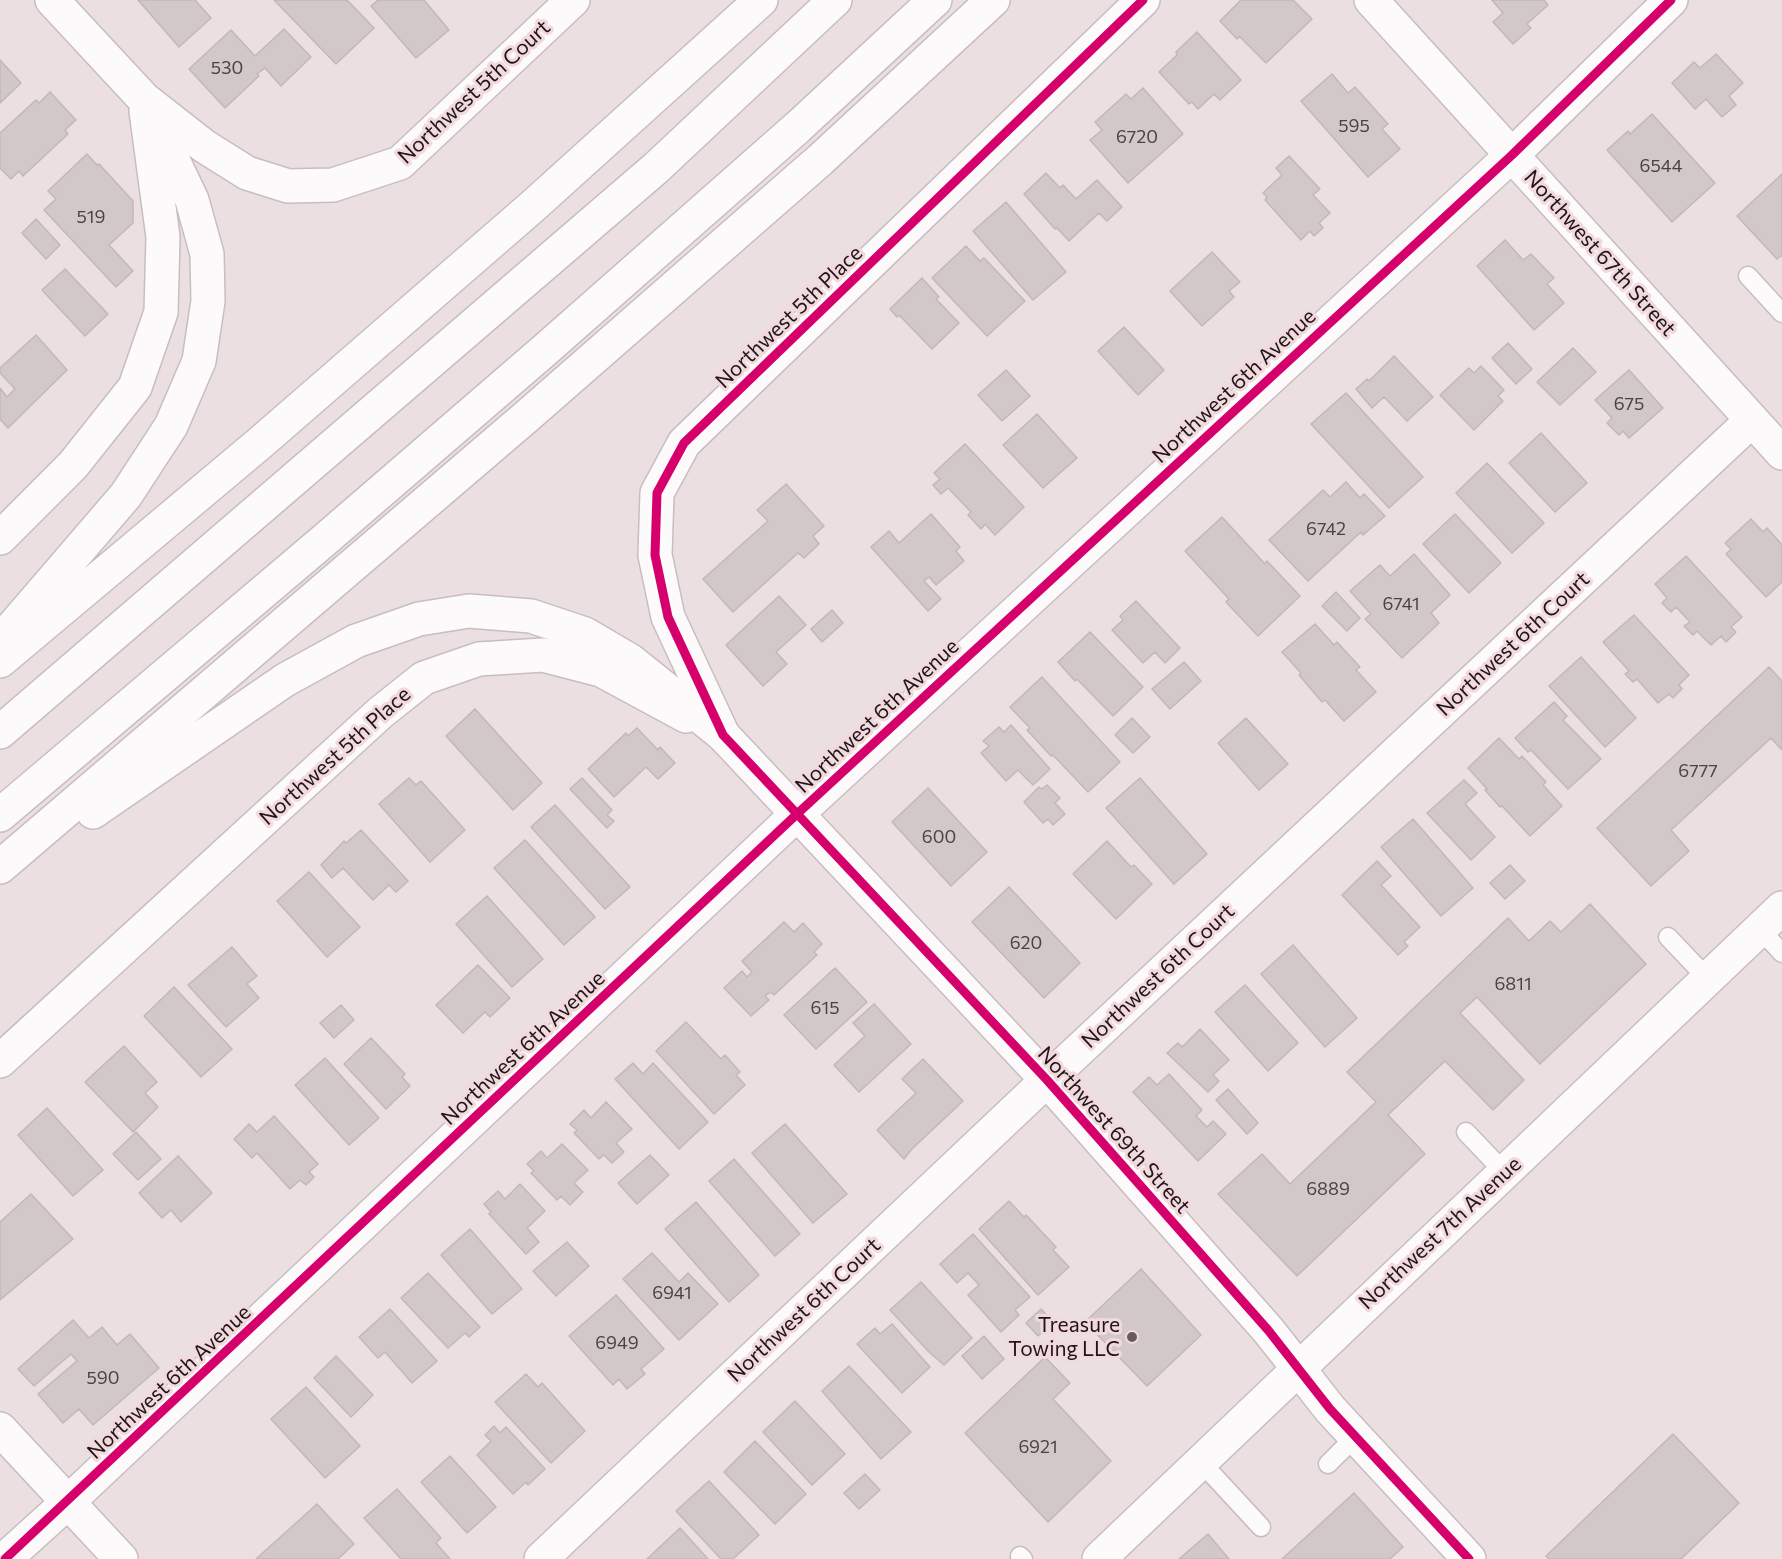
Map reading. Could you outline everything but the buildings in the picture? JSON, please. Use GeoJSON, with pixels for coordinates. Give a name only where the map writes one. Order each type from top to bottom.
{"type":"FeatureCollection","features":[{"type":"Feature","properties":{"kind":"main road"},"geometry":{"type":"LineString","coordinates":[[0,642],[126,495],[171,426],[199,361],[208,301],[207,254],[192,200],[144,99],[52,0]]}},
{"type":"Feature","properties":{"kind":"main road","name":"Northwest 5th Court"},"geometry":{"type":"LineString","coordinates":[[144,99],[204,146],[247,173],[288,186],[333,185],[400,164],[573,0]]}},
{"type":"Feature","properties":{"kind":"main road"},"geometry":{"type":"LineString","coordinates":[[0,662],[260,443],[533,206],[761,0]]}},
{"type":"Feature","properties":{"kind":"main road"},"geometry":{"type":"LineString","coordinates":[[0,732],[647,176],[835,0]]}},
{"type":"Feature","properties":{"kind":"main road"},"geometry":{"type":"LineString","coordinates":[[0,815],[546,349],[798,127],[935,0]]}},
{"type":"Feature","properties":{"kind":"main road"},"geometry":{"type":"LineString","coordinates":[[0,867],[526,417],[820,160],[993,0]]}},
{"type":"Feature","properties":{"kind":"main road","name":"Northwest 5th Place"},"geometry":{"type":"LineString","coordinates":[[723,735],[668,617],[654,555],[657,493],[684,443],[1143,0]]}},
{"type":"Feature","properties":{"kind":"main road","name":"Northwest 67th Street"},"geometry":{"type":"LineString","coordinates":[[1371,0],[1782,453]]}},
{"type":"Feature","properties":{"kind":"main road","name":"Northwest 6th Avenue"},"geometry":{"type":"LineString","coordinates":[[6,1559],[797,814],[1512,155],[1671,0]]}},
{"type":"Feature","properties":{"kind":"main road"},"geometry":{"type":"LineString","coordinates":[[0,538],[73,465],[135,387],[161,312],[163,237],[144,99]]}},
{"type":"Feature","properties":{"kind":"main road","name":"Northwest 6th Court"},"geometry":{"type":"LineString","coordinates":[[542,1559],[1047,1080],[1751,421]]}},
{"type":"Feature","properties":{"kind":"main road"},"geometry":{"type":"LineString","coordinates":[[0,876],[285,680],[356,641],[419,619],[469,611],[531,615],[585,634],[631,661],[723,735]]}},
{"type":"Feature","properties":{"kind":"main road","name":"Northwest 5th Place"},"geometry":{"type":"LineString","coordinates":[[0,1061],[380,713],[424,678],[479,659],[543,655],[601,670],[723,735]]}},
{"type":"Feature","properties":{"kind":"main road","name":"Northwest 69th Street"},"geometry":{"type":"LineString","coordinates":[[723,735],[1047,1080],[1268,1330],[1330,1409],[1469,1559]]}},
{"type":"Feature","properties":{"kind":"main road","name":"Northwest 7th Avenue"},"geometry":{"type":"LineString","coordinates":[[1099,1559],[1771,919]]}},
{"type":"Feature","properties":{"kind":"main road"},"geometry":{"type":"LineString","coordinates":[[0,1429],[121,1559]]}},
{"type":"Feature","properties":{"kind":"lane"},"geometry":{"type":"LineString","coordinates":[[1748,276],[1782,313]]}},
{"type":"Feature","properties":{"kind":"lane"},"geometry":{"type":"LineString","coordinates":[[1771,919],[1782,953]]}},
{"type":"Feature","properties":{"kind":"lane"},"geometry":{"type":"LineString","coordinates":[[1668,937],[1708,979]]}},
{"type":"Feature","properties":{"kind":"lane"},"geometry":{"type":"LineString","coordinates":[[1466,1132],[1505,1173]]}},
{"type":"Feature","properties":{"kind":"lane"},"geometry":{"type":"LineString","coordinates":[[1328,1464],[1356,1436]]}},
{"type":"Feature","properties":{"kind":"lane"},"geometry":{"type":"LineString","coordinates":[[1200,1461],[1261,1527]]}},
{"type":"Feature","properties":{"kind":"cycle path"},"geometry":{"type":"LineString","coordinates":[[1143,0],[684,443],[657,493],[655,555],[668,617],[723,735],[1047,1080],[1268,1330],[1330,1409],[1469,1559]]}},
{"type":"Feature","properties":{"kind":"cycle path"},"geometry":{"type":"LineString","coordinates":[[5,1559],[797,814],[1512,155],[1671,0]]}},
{"type":"Feature","properties":{"kind":"place","name":"Treasure Towing LLC"},"geometry":{"type":"Point","coordinates":[1132,1337]}}]}
